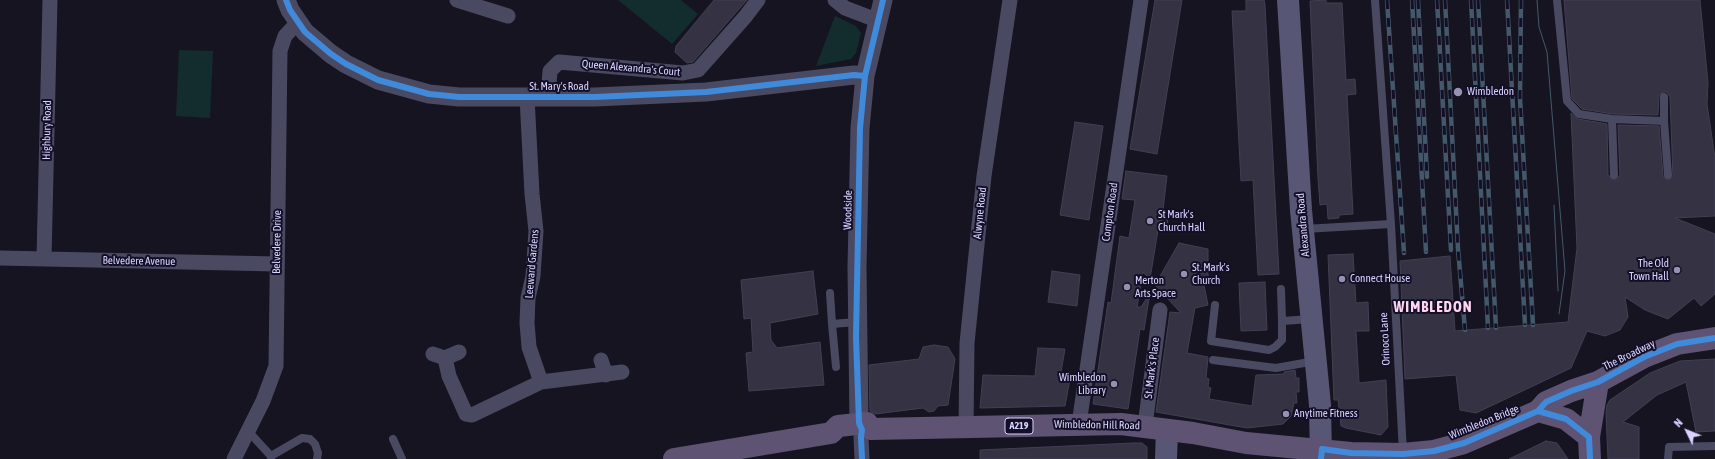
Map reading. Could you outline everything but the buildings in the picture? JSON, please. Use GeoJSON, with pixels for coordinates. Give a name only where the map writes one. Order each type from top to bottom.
{"type":"FeatureCollection","features":[{"type":"Feature","properties":{"kind":"main road","name":"Alexandra Road"},"geometry":{"type":"LineString","coordinates":[[1288,0],[1303,230],[1312,319],[1322,454]]}},
{"type":"Feature","properties":{"kind":"main road","name":"The Broadway"},"geometry":{"type":"LineString","coordinates":[[1598,382],[1644,357],[1677,344],[1715,338]]}},
{"type":"Feature","properties":{"kind":"main road","name":"Wimbledon Bridge"},"geometry":{"type":"LineString","coordinates":[[1322,454],[1403,454],[1434,451],[1464,443],[1538,411],[1546,402],[1571,391],[1598,382]]}},
{"type":"Feature","properties":{"kind":"main road"},"geometry":{"type":"LineString","coordinates":[[1590,459],[1589,437],[1598,382]]}},
{"type":"Feature","properties":{"kind":"main road"},"geometry":{"type":"LineString","coordinates":[[1538,411],[1566,419],[1589,437]]}},
{"type":"Feature","properties":{"kind":"main road","name":"Wimbledon Hill Road"},"geometry":{"type":"LineString","coordinates":[[674,459],[831,433],[838,438],[863,430],[1079,424],[1144,426],[1246,444],[1322,454]]}},
{"type":"Feature","properties":{"kind":"main road"},"geometry":{"type":"LineString","coordinates":[[1166,459],[1167,430]]}},
{"type":"Feature","properties":{"kind":"street","name":"Highbury Road"},"geometry":{"type":"LineString","coordinates":[[44,259],[50,0]]}},
{"type":"Feature","properties":{"kind":"street","name":"St. Mary's Road"},"geometry":{"type":"LineString","coordinates":[[286,0],[298,22],[313,39],[331,54],[361,72],[378,80],[429,94],[459,97],[548,97],[706,92],[854,75],[866,76]]}},
{"type":"Feature","properties":{"kind":"street"},"geometry":{"type":"LineString","coordinates":[[457,0],[508,16]]}},
{"type":"Feature","properties":{"kind":"street","name":"Queen Alexandra's Court"},"geometry":{"type":"LineString","coordinates":[[548,97],[550,71],[559,62],[684,73],[698,70],[758,0]]}},
{"type":"Feature","properties":{"kind":"street"},"geometry":{"type":"LineString","coordinates":[[835,0],[845,8],[879,21]]}},
{"type":"Feature","properties":{"kind":"street","name":"Woodside"},"geometry":{"type":"LineString","coordinates":[[863,430],[856,322],[860,128],[866,76],[883,0]]}},
{"type":"Feature","properties":{"kind":"street","name":"Alwyne Road"},"geometry":{"type":"LineString","coordinates":[[966,428],[966,343],[982,191],[1010,0]]}},
{"type":"Feature","properties":{"kind":"street","name":"Compton Road"},"geometry":{"type":"LineString","coordinates":[[1079,424],[1141,0]]}},
{"type":"Feature","properties":{"kind":"street","name":"Belvedere Drive"},"geometry":{"type":"LineString","coordinates":[[234,459],[263,400],[276,366],[280,51],[285,36],[298,22]]}},
{"type":"Feature","properties":{"kind":"street","name":"Leeward Gardens"},"geometry":{"type":"LineString","coordinates":[[527,97],[532,194],[536,231],[533,276],[528,298],[529,347],[541,382]]}},
{"type":"Feature","properties":{"kind":"street","name":"Belvedere Avenue"},"geometry":{"type":"LineString","coordinates":[[0,258],[277,264]]}},
{"type":"Feature","properties":{"kind":"street","name":"St. Mark's Place"},"geometry":{"type":"LineString","coordinates":[[1144,426],[1160,310]]}},
{"type":"Feature","properties":{"kind":"street"},"geometry":{"type":"LineString","coordinates":[[459,352],[439,356],[466,414],[472,416],[541,382],[622,372]]}},
{"type":"Feature","properties":{"kind":"street"},"geometry":{"type":"LineString","coordinates":[[601,360],[606,375]]}},
{"type":"Feature","properties":{"kind":"street"},"geometry":{"type":"LineString","coordinates":[[862,459],[863,430]]}},
{"type":"Feature","properties":{"kind":"lane","name":"Orinoco Lane"},"geometry":{"type":"LineString","coordinates":[[1375,0],[1391,224],[1403,454]]}},
{"type":"Feature","properties":{"kind":"lane"},"geometry":{"type":"LineString","coordinates":[[1557,0],[1567,101],[1580,114],[1612,119],[1664,122]]}},
{"type":"Feature","properties":{"kind":"lane"},"geometry":{"type":"LineString","coordinates":[[1664,97],[1664,122],[1668,175]]}},
{"type":"Feature","properties":{"kind":"lane"},"geometry":{"type":"LineString","coordinates":[[1612,119],[1614,175]]}},
{"type":"Feature","properties":{"kind":"lane"},"geometry":{"type":"LineString","coordinates":[[1303,230],[1391,224]]}},
{"type":"Feature","properties":{"kind":"lane"},"geometry":{"type":"LineString","coordinates":[[1215,305],[1211,341],[1269,350],[1275,347],[1282,340],[1282,289]]}},
{"type":"Feature","properties":{"kind":"lane"},"geometry":{"type":"LineString","coordinates":[[830,294],[836,367]]}},
{"type":"Feature","properties":{"kind":"lane"},"geometry":{"type":"LineString","coordinates":[[1282,321],[1312,319]]}},
{"type":"Feature","properties":{"kind":"lane"},"geometry":{"type":"LineString","coordinates":[[832,324],[856,322]]}},
{"type":"Feature","properties":{"kind":"lane"},"geometry":{"type":"LineString","coordinates":[[1213,360],[1276,368],[1315,361]]}},
{"type":"Feature","properties":{"kind":"lane"},"geometry":{"type":"LineString","coordinates":[[248,430],[271,458],[302,438],[310,439],[315,444],[318,453],[317,459]]}},
{"type":"Feature","properties":{"kind":"lane"},"geometry":{"type":"LineString","coordinates":[[393,439],[402,459]]}},
{"type":"Feature","properties":{"kind":"lane"},"geometry":{"type":"LineString","coordinates":[[1668,459],[1669,448],[1715,446]]}},
{"type":"Feature","properties":{"kind":"green space"},"geometry":{"type":"Polygon","coordinates":[[[618,0],[681,0],[698,14],[672,44],[618,0]]]}},
{"type":"Feature","properties":{"kind":"green space"},"geometry":{"type":"Polygon","coordinates":[[[835,16],[856,26],[861,33],[856,53],[851,59],[816,66],[835,16]]]}},
{"type":"Feature","properties":{"kind":"green space"},"geometry":{"type":"Polygon","coordinates":[[[179,50],[213,51],[210,118],[176,116],[179,50]]]}},
{"type":"Feature","properties":{"kind":"tram line"},"geometry":{"type":"LineString","coordinates":[[1537,0],[1539,27],[1547,52],[1565,271],[1559,314]]}},
{"type":"Feature","properties":{"kind":"tram line"},"geometry":{"type":"LineString","coordinates":[[1554,205],[1558,291]]}},
{"type":"Feature","properties":{"kind":"railway"},"geometry":{"type":"LineString","coordinates":[[1387,0],[1404,253]]}},
{"type":"Feature","properties":{"kind":"railway"},"geometry":{"type":"LineString","coordinates":[[1412,0],[1426,252]]}},
{"type":"Feature","properties":{"kind":"railway"},"geometry":{"type":"LineString","coordinates":[[1418,0],[1427,177]]}},
{"type":"Feature","properties":{"kind":"railway"},"geometry":{"type":"LineString","coordinates":[[1437,0],[1451,250]]}},
{"type":"Feature","properties":{"kind":"railway"},"geometry":{"type":"LineString","coordinates":[[1445,0],[1458,249],[1465,330]]}},
{"type":"Feature","properties":{"kind":"railway"},"geometry":{"type":"LineString","coordinates":[[1471,0],[1488,328]]}},
{"type":"Feature","properties":{"kind":"railway"},"geometry":{"type":"LineString","coordinates":[[1478,0],[1496,328]]}},
{"type":"Feature","properties":{"kind":"railway"},"geometry":{"type":"LineString","coordinates":[[1507,0],[1525,325]]}},
{"type":"Feature","properties":{"kind":"railway"},"geometry":{"type":"LineString","coordinates":[[1521,0],[1520,98],[1533,325]]}},
{"type":"Feature","properties":{"kind":"cycle path"},"geometry":{"type":"LineString","coordinates":[[286,0],[290,10],[305,32],[331,54],[346,64],[378,80],[429,94],[459,97],[595,97],[706,92],[854,75],[865,76]]}},
{"type":"Feature","properties":{"kind":"cycle path"},"geometry":{"type":"LineString","coordinates":[[862,459],[862,430],[859,423],[856,337],[860,128],[865,76],[883,0]]}},
{"type":"Feature","properties":{"kind":"cycle path"},"geometry":{"type":"LineString","coordinates":[[1321,459],[1322,449],[1351,453],[1403,454],[1434,451],[1464,443],[1538,411],[1546,402],[1571,391],[1598,382],[1644,357],[1677,344],[1715,338]]}},
{"type":"Feature","properties":{"kind":"cycle path"},"geometry":{"type":"LineString","coordinates":[[1538,411],[1566,419],[1589,437],[1590,459]]}},
{"type":"Feature","properties":{"kind":"place","name":"Wimbledon"},"geometry":{"type":"Point","coordinates":[1458,92]}},
{"type":"Feature","properties":{"kind":"place","name":"St Mark's Church Hall"},"geometry":{"type":"Point","coordinates":[1150,221]}},
{"type":"Feature","properties":{"kind":"place","name":"The Old Town Hall"},"geometry":{"type":"Point","coordinates":[1677,270]}},
{"type":"Feature","properties":{"kind":"place","name":"St. Mark's Church"},"geometry":{"type":"Point","coordinates":[1184,274]}},
{"type":"Feature","properties":{"kind":"place","name":"Connect House"},"geometry":{"type":"Point","coordinates":[1342,279]}},
{"type":"Feature","properties":{"kind":"place","name":"Merton Arts Space"},"geometry":{"type":"Point","coordinates":[1127,287]}},
{"type":"Feature","properties":{"kind":"place","name":"Wimbledon Library"},"geometry":{"type":"Point","coordinates":[1114,384]}},
{"type":"Feature","properties":{"kind":"place","name":"Anytime Fitness"},"geometry":{"type":"Point","coordinates":[1286,414]}},
{"type":"Feature","properties":{"kind":"district","name":"WIMBLEDON"},"geometry":{"type":"Point","coordinates":[1433,307]}}]}
